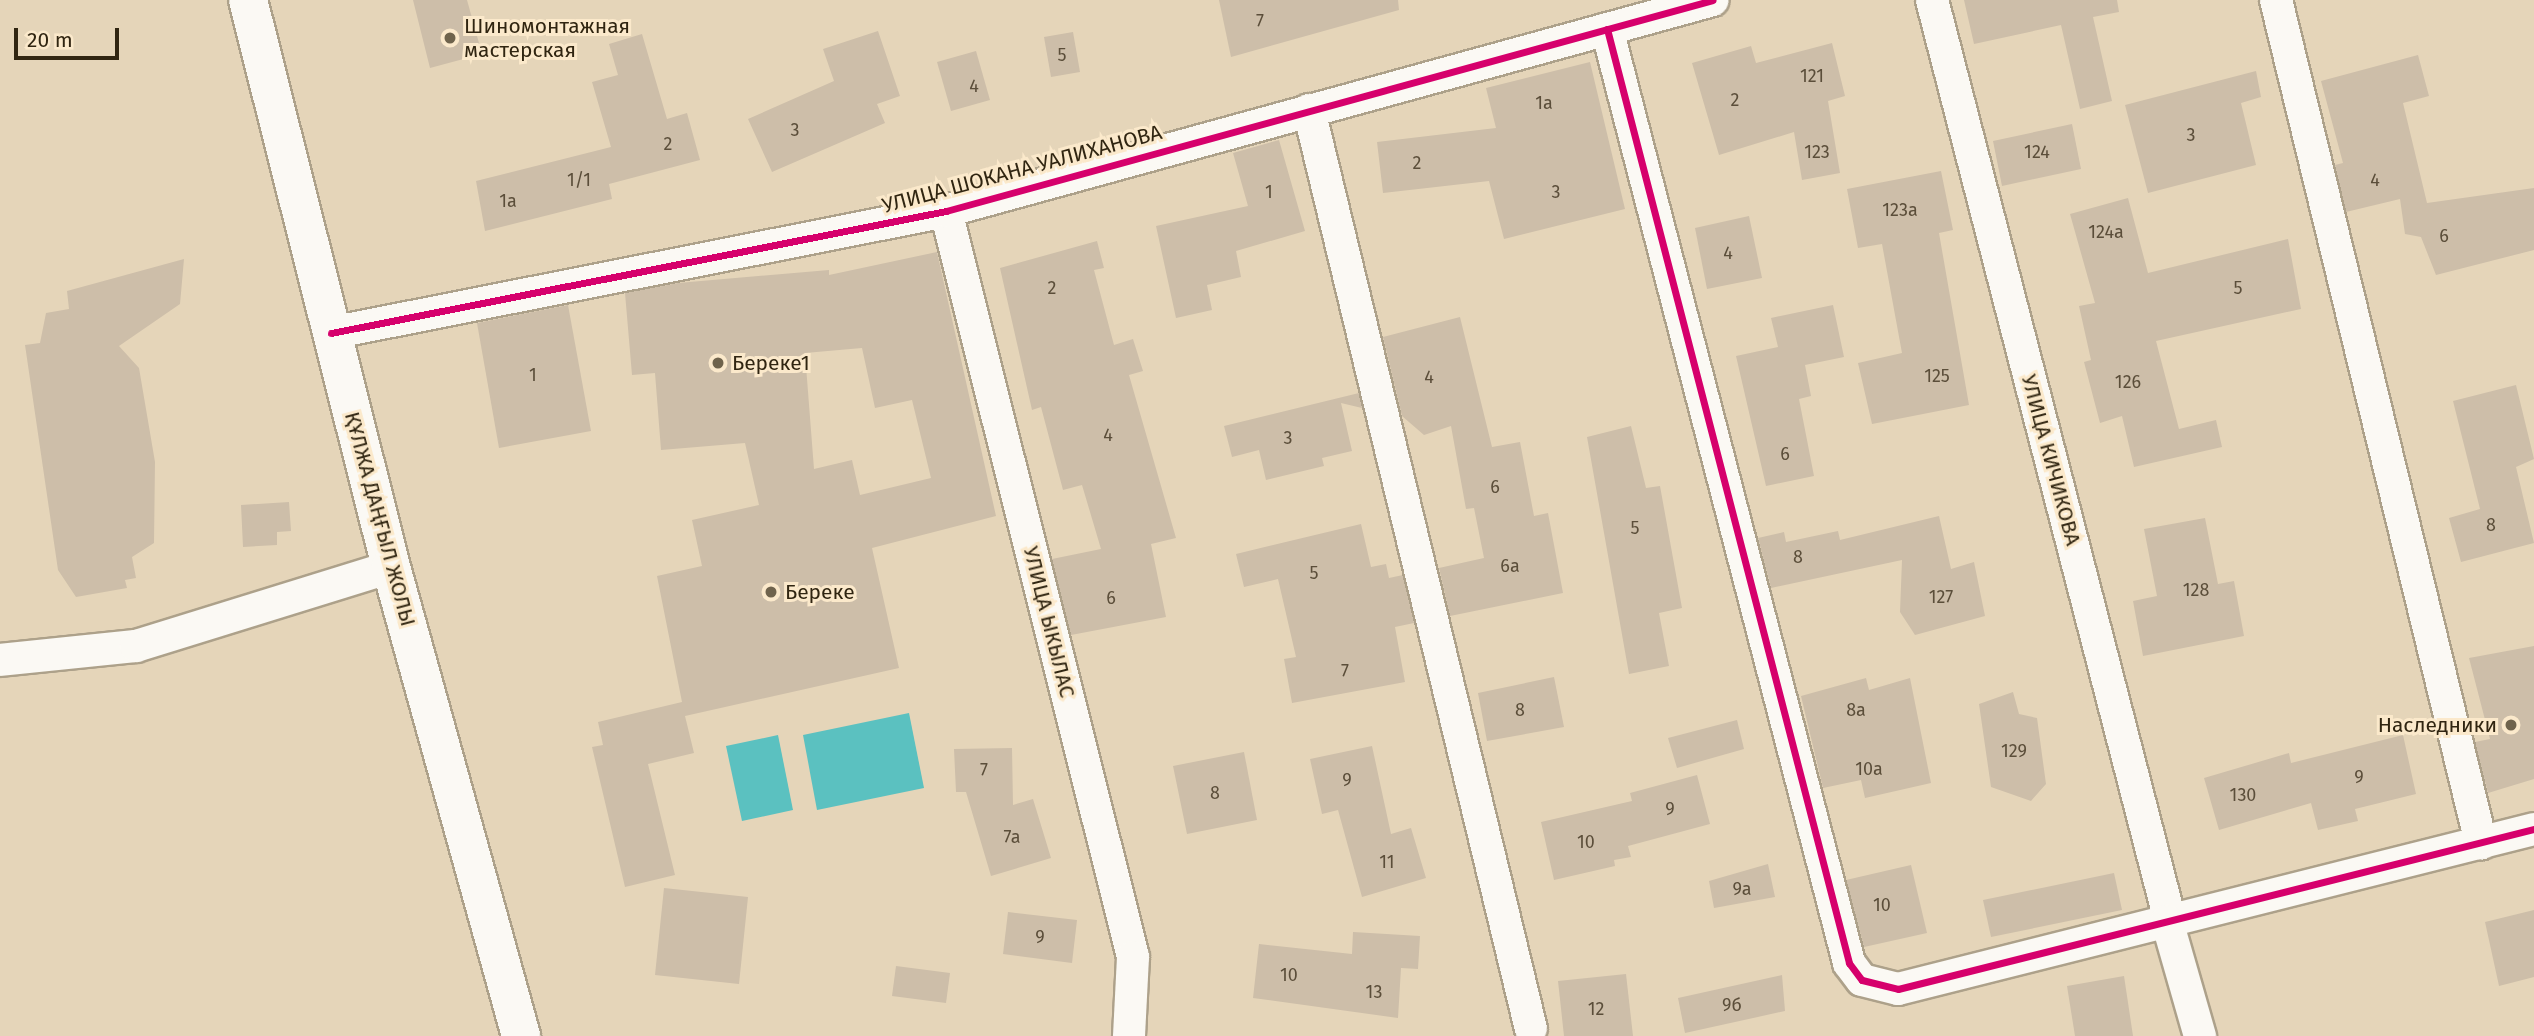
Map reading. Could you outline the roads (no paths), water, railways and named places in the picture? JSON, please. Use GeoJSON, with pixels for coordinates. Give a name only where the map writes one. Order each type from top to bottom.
{"type":"FeatureCollection","features":[{"type":"Feature","properties":{"kind":"main road","name":"ҚҰЛЖА ДАҢҒЫЛ ЖОЛЫ"},"geometry":{"type":"LineString","coordinates":[[248,0],[391,567],[521,1036]]}},
{"type":"Feature","properties":{"kind":"street","name":"УЛИЦА ШОКАНА УАЛИХАНОВА"},"geometry":{"type":"LineString","coordinates":[[331,333],[946,211],[1713,0]]}},
{"type":"Feature","properties":{"kind":"street","name":"УЛИЦА КИЧИКОВА"},"geometry":{"type":"LineString","coordinates":[[1932,0],[2200,1036]]}},
{"type":"Feature","properties":{"kind":"street"},"geometry":{"type":"LineString","coordinates":[[2276,0],[2481,843]]}},
{"type":"Feature","properties":{"kind":"street"},"geometry":{"type":"LineString","coordinates":[[1606,29],[1849,963],[1862,980],[1898,989],[2534,829]]}},
{"type":"Feature","properties":{"kind":"street"},"geometry":{"type":"LineString","coordinates":[[1309,110],[1531,1029]]}},
{"type":"Feature","properties":{"kind":"street","name":"УЛИЦА ЫКЫЛАС"},"geometry":{"type":"LineString","coordinates":[[946,211],[1133,957],[1129,1036]]}},
{"type":"Feature","properties":{"kind":"street"},"geometry":{"type":"LineString","coordinates":[[0,660],[136,646],[391,567]]}},
{"type":"Feature","properties":{"kind":"water"},"geometry":{"type":"Polygon","coordinates":[[[909,713],[924,788],[817,810],[803,735],[909,713]]]}},
{"type":"Feature","properties":{"kind":"water"},"geometry":{"type":"Polygon","coordinates":[[[778,735],[793,810],[742,821],[726,746],[778,735]]]}},
{"type":"Feature","properties":{"kind":"place","name":"Шиномонтажная мастерская"},"geometry":{"type":"Point","coordinates":[450,38]}},
{"type":"Feature","properties":{"kind":"place","name":"Береке1"},"geometry":{"type":"Point","coordinates":[718,363]}},
{"type":"Feature","properties":{"kind":"place","name":"Береке"},"geometry":{"type":"Point","coordinates":[771,592]}},
{"type":"Feature","properties":{"kind":"place","name":"Наследники"},"geometry":{"type":"Point","coordinates":[2511,725]}}]}
